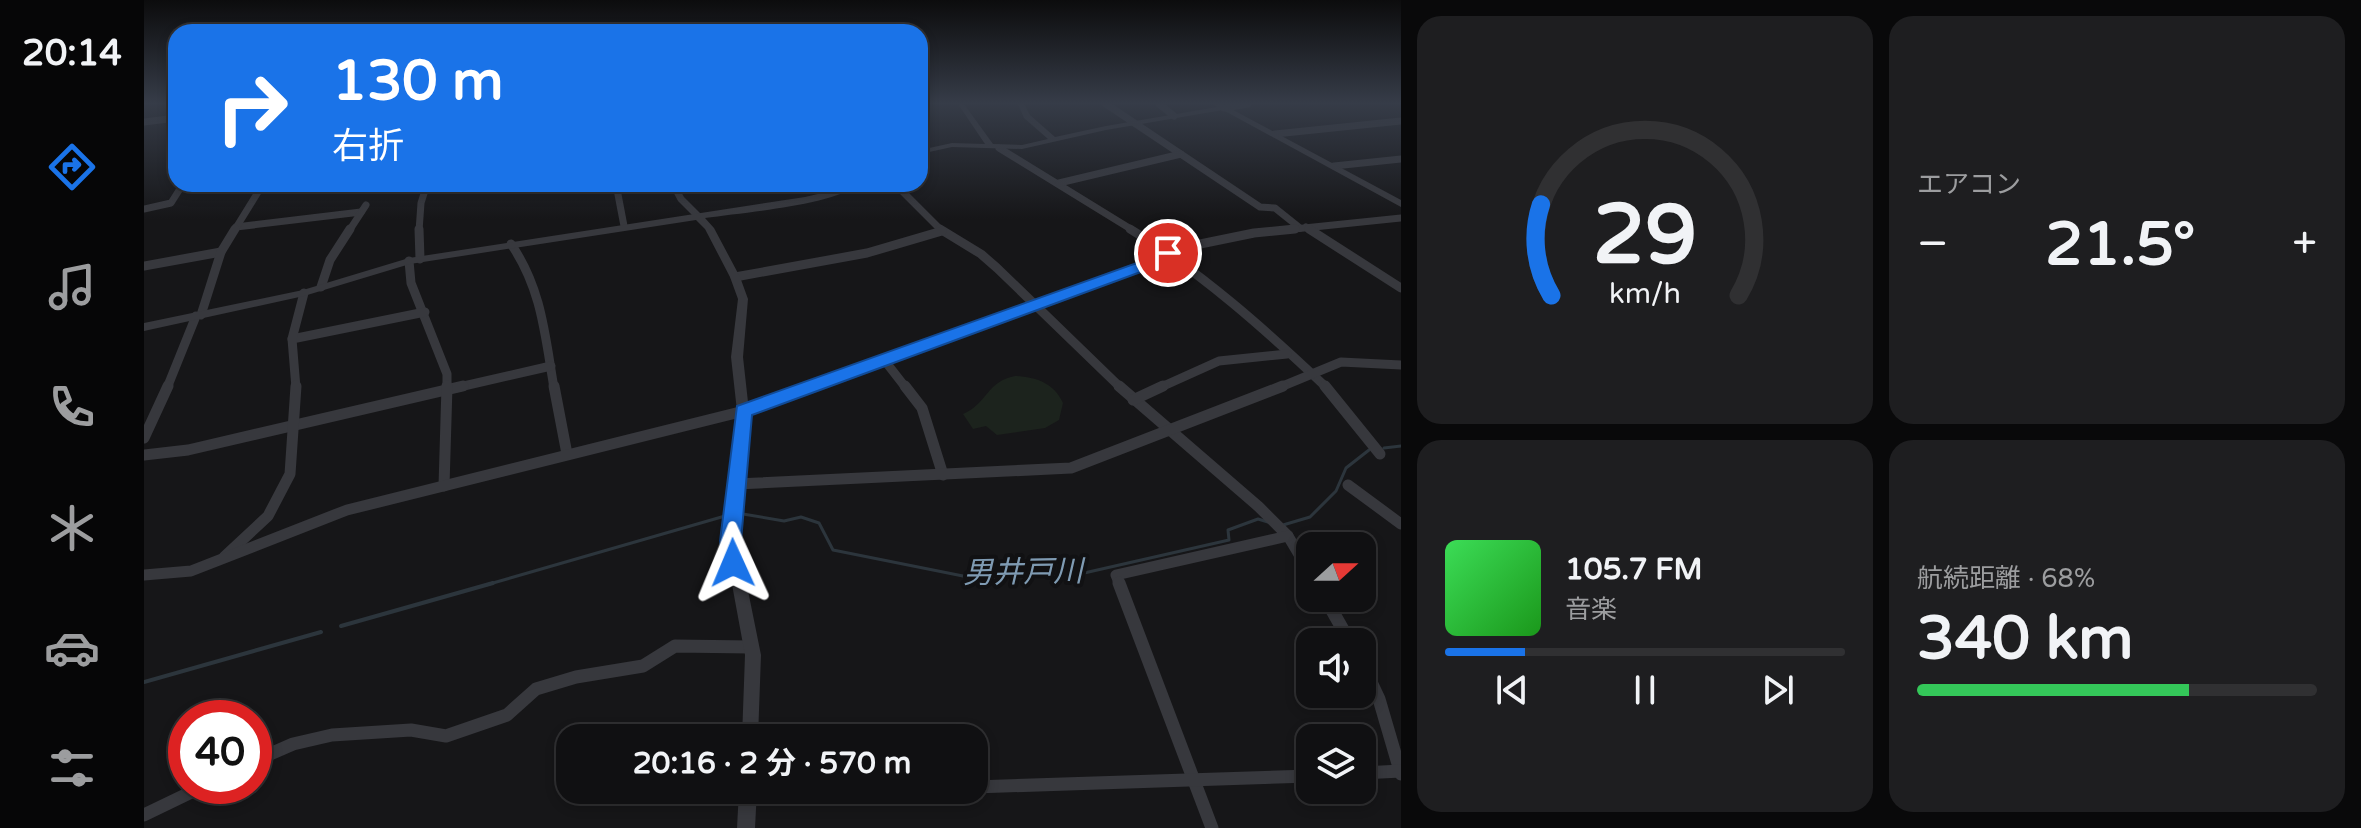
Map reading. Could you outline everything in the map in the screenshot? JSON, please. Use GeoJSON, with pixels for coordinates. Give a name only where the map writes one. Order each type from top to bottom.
{"type":"FeatureCollection","features":[{"type":"Feature","properties":{"kind":"street"},"geometry":{"type":"LineString","coordinates":[[992,143],[1168,254],[1225,298],[1313,375],[1380,454]]}},
{"type":"Feature","properties":{"kind":"street"},"geometry":{"type":"LineString","coordinates":[[928,150],[952,145],[995,147],[1032,143]]}},
{"type":"Feature","properties":{"kind":"street"},"geometry":{"type":"LineString","coordinates":[[1164,143],[1260,207],[1275,208],[1401,288]]}},
{"type":"Feature","properties":{"kind":"street"},"geometry":{"type":"LineString","coordinates":[[1291,143],[1401,204]]}},
{"type":"Feature","properties":{"kind":"street"},"geometry":{"type":"LineString","coordinates":[[1059,183],[1181,154]]}},
{"type":"Feature","properties":{"kind":"street"},"geometry":{"type":"LineString","coordinates":[[1334,166],[1401,159]]}},
{"type":"Feature","properties":{"kind":"street"},"geometry":{"type":"LineString","coordinates":[[144,209],[171,203],[178,192]]}},
{"type":"Feature","properties":{"kind":"street"},"geometry":{"type":"LineString","coordinates":[[144,438],[154,422],[199,315],[221,252],[258,192]]}},
{"type":"Feature","properties":{"kind":"street"},"geometry":{"type":"LineString","coordinates":[[424,192],[411,283],[447,374],[444,486]]}},
{"type":"Feature","properties":{"kind":"street"},"geometry":{"type":"LineString","coordinates":[[618,192],[624,226]]}},
{"type":"Feature","properties":{"kind":"street"},"geometry":{"type":"LineString","coordinates":[[677,192],[709,228],[743,299],[737,357],[743,411],[731,552],[751,647],[750,724]]}},
{"type":"Feature","properties":{"kind":"street"},"geometry":{"type":"LineString","coordinates":[[144,327],[304,293],[414,260],[805,200],[838,192]]}},
{"type":"Feature","properties":{"kind":"street"},"geometry":{"type":"LineString","coordinates":[[903,192],[942,231],[981,254],[1038,305],[1133,400],[1259,507],[1288,536],[1296,549]]}},
{"type":"Feature","properties":{"kind":"street"},"geometry":{"type":"LineString","coordinates":[[236,227],[280,224],[363,208],[330,260],[321,287]]}},
{"type":"Feature","properties":{"kind":"street"},"geometry":{"type":"LineString","coordinates":[[144,575],[191,571],[347,510],[743,411],[1038,305],[1168,254],[1254,233],[1401,218]]}},
{"type":"Feature","properties":{"kind":"street"},"geometry":{"type":"LineString","coordinates":[[735,277],[867,253],[942,231]]}},
{"type":"Feature","properties":{"kind":"street"},"geometry":{"type":"LineString","coordinates":[[511,244],[537,287],[551,345],[551,366],[567,454]]}},
{"type":"Feature","properties":{"kind":"street"},"geometry":{"type":"LineString","coordinates":[[144,266],[221,252]]}},
{"type":"Feature","properties":{"kind":"street"},"geometry":{"type":"LineString","coordinates":[[220,561],[268,516],[290,474],[296,381],[292,339],[304,293]]}},
{"type":"Feature","properties":{"kind":"street"},"geometry":{"type":"LineString","coordinates":[[292,339],[425,312]]}},
{"type":"Feature","properties":{"kind":"street"},"geometry":{"type":"LineString","coordinates":[[1133,400],[1219,361],[1287,354]]}},
{"type":"Feature","properties":{"kind":"street"},"geometry":{"type":"LineString","coordinates":[[885,361],[922,408],[943,475]]}},
{"type":"Feature","properties":{"kind":"street"},"geometry":{"type":"LineString","coordinates":[[736,484],[1071,468],[1341,362],[1401,365]]}},
{"type":"Feature","properties":{"kind":"street"},"geometry":{"type":"LineString","coordinates":[[144,455],[188,450],[551,366]]}},
{"type":"Feature","properties":{"kind":"street"},"geometry":{"type":"LineString","coordinates":[[1348,485],[1401,524]]}},
{"type":"Feature","properties":{"kind":"street"},"geometry":{"type":"LineString","coordinates":[[1212,828],[1116,575],[1288,536]]}},
{"type":"Feature","properties":{"kind":"street"},"geometry":{"type":"LineString","coordinates":[[272,753],[293,744],[332,735],[411,730],[446,736],[507,715],[536,689],[576,677],[643,666],[675,646],[751,647]]}},
{"type":"Feature","properties":{"kind":"street"},"geometry":{"type":"LineString","coordinates":[[1376,693],[1400,772],[1376,773]]}},
{"type":"Feature","properties":{"kind":"street"},"geometry":{"type":"LineString","coordinates":[[988,787],[1296,777]]}},
{"type":"Feature","properties":{"kind":"street"},"geometry":{"type":"LineString","coordinates":[[144,815],[168,803]]}},
{"type":"Feature","properties":{"kind":"street"},"geometry":{"type":"LineString","coordinates":[[746,828],[747,804]]}},
{"type":"Feature","properties":{"kind":"shaded area"},"geometry":{"type":"Polygon","coordinates":[[[1015,376],[1037,380],[1055,390],[1063,403],[1059,420],[1045,428],[997,435],[986,426],[973,429],[963,414],[977,405],[998,383],[1015,376]]]}},
{"type":"Feature","properties":{"kind":"waterway","name":"男井戸川"},"geometry":{"type":"LineString","coordinates":[[1384,448],[1401,446]]}},
{"type":"Feature","properties":{"kind":"waterway","name":"男井戸川"},"geometry":{"type":"LineString","coordinates":[[1283,525],[1310,517],[1336,491],[1346,468],[1369,450]]}},
{"type":"Feature","properties":{"kind":"waterway","name":"男井戸川"},"geometry":{"type":"LineString","coordinates":[[743,514],[784,521],[801,517],[819,523],[833,550],[973,578],[1071,576],[1229,540],[1228,530],[1258,519],[1268,522]]}},
{"type":"Feature","properties":{"kind":"waterway","name":"男井戸川"},"geometry":{"type":"LineString","coordinates":[[489,584],[725,516]]}},
{"type":"Feature","properties":{"kind":"waterway","name":"男井戸川"},"geometry":{"type":"LineString","coordinates":[[341,626],[489,584]]}},
{"type":"Feature","properties":{"kind":"waterway","name":"男井戸川"},"geometry":{"type":"LineString","coordinates":[[144,682],[321,632]]}},
{"type":"Feature","properties":{"kind":"route"},"geometry":{"type":"LineString","coordinates":[[733,563],[731,541],[743,411],[1171,256],[1168,253]]}}]}
